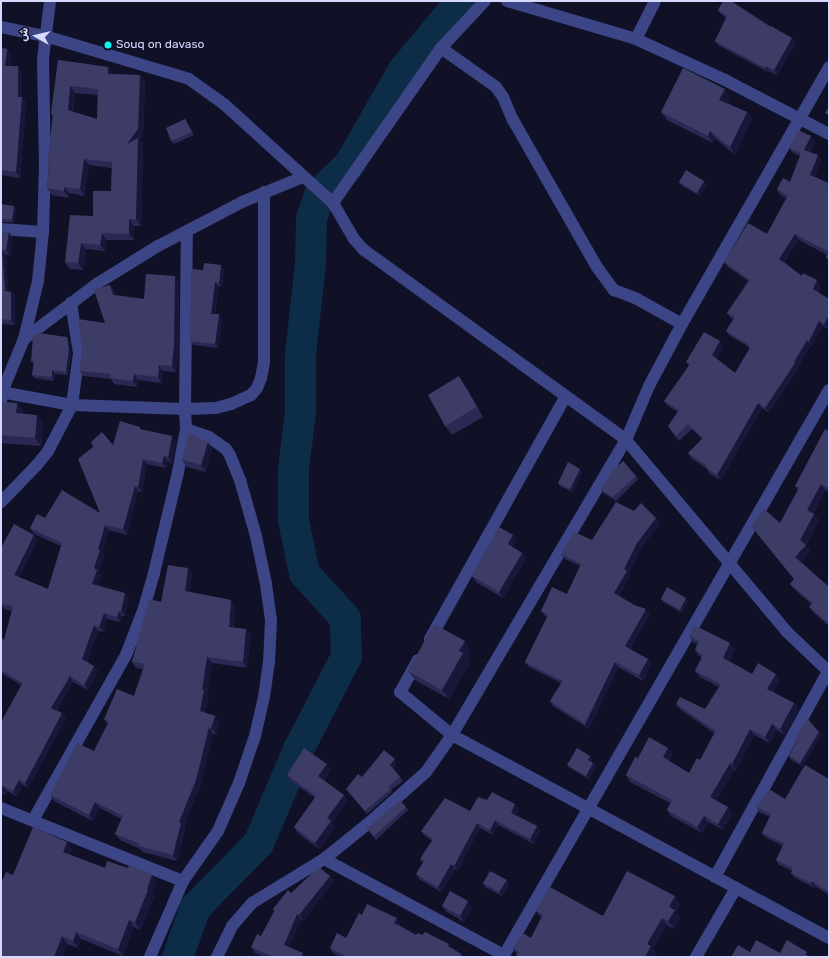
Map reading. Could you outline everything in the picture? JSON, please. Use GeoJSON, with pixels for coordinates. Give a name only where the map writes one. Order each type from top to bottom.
{"type":"FeatureCollection","features":[{"type":"Feature","properties":{"kind":"street"},"geometry":{"type":"LineString","coordinates":[[50,1],[45,36],[44,59],[46,122],[43,232],[38,281],[24,339],[1,396],[72,405],[185,409],[216,408],[231,404],[251,395],[257,388],[261,378],[264,362],[264,192]]}},
{"type":"Feature","properties":{"kind":"street"},"geometry":{"type":"LineString","coordinates":[[332,203],[441,48],[485,1]]}},
{"type":"Feature","properties":{"kind":"street"},"geometry":{"type":"LineString","coordinates":[[507,1],[636,39],[726,80],[829,134]]}},
{"type":"Feature","properties":{"kind":"street"},"geometry":{"type":"LineString","coordinates":[[636,39],[655,1]]}},
{"type":"Feature","properties":{"kind":"street"},"geometry":{"type":"LineString","coordinates":[[1,27],[45,36],[189,79],[225,105],[332,203],[354,240],[364,250],[626,440],[786,630],[829,672],[715,877]]}},
{"type":"Feature","properties":{"kind":"street"},"geometry":{"type":"LineString","coordinates":[[441,48],[496,87],[503,97],[513,120],[597,267],[614,290],[637,299],[682,324]]}},
{"type":"Feature","properties":{"kind":"street"},"geometry":{"type":"LineString","coordinates":[[220,956],[232,926],[252,903],[324,859],[406,792],[426,772],[452,735],[626,440],[649,386],[682,324],[829,67]]}},
{"type":"Feature","properties":{"kind":"street"},"geometry":{"type":"LineString","coordinates":[[24,339],[98,283],[187,231],[264,192],[303,177]]}},
{"type":"Feature","properties":{"kind":"street"},"geometry":{"type":"LineString","coordinates":[[1,229],[43,232]]}},
{"type":"Feature","properties":{"kind":"street"},"geometry":{"type":"LineString","coordinates":[[33,820],[126,655],[144,608],[154,573],[178,472],[186,429],[187,231]]}},
{"type":"Feature","properties":{"kind":"street"},"geometry":{"type":"LineString","coordinates":[[1,502],[36,466],[48,451],[72,405],[79,353],[71,303]]}},
{"type":"Feature","properties":{"kind":"street"},"geometry":{"type":"LineString","coordinates":[[324,859],[503,956],[829,390]]}},
{"type":"Feature","properties":{"kind":"street"},"geometry":{"type":"LineString","coordinates":[[566,396],[400,692],[452,735],[829,938]]}},
{"type":"Feature","properties":{"kind":"street"},"geometry":{"type":"LineString","coordinates":[[150,957],[183,881],[218,831],[240,783],[255,736],[264,697],[269,662],[271,620],[266,584],[256,536],[240,480],[226,449],[209,437],[186,429]]}},
{"type":"Feature","properties":{"kind":"street"},"geometry":{"type":"LineString","coordinates":[[1,808],[183,881]]}},
{"type":"Feature","properties":{"kind":"street"},"geometry":{"type":"LineString","coordinates":[[696,957],[736,888]]}},
{"type":"Feature","properties":{"kind":"building"},"geometry":{"type":"Polygon","coordinates":[[[723,1],[731,1],[771,27],[792,38],[774,70],[766,66],[765,68],[715,41],[727,16],[718,10],[723,1]]]}},
{"type":"Feature","properties":{"kind":"building"},"geometry":{"type":"Polygon","coordinates":[[[1,48],[7,49],[5,66],[18,66],[18,97],[22,97],[16,172],[1,170],[1,48]]]}},
{"type":"Feature","properties":{"kind":"building"},"geometry":{"type":"Polygon","coordinates":[[[58,60],[108,67],[108,74],[140,75],[138,129],[127,144],[138,138],[136,219],[129,219],[129,234],[102,233],[100,245],[81,243],[78,263],[65,262],[70,215],[93,216],[93,191],[111,191],[112,162],[84,159],[80,189],[64,187],[64,191],[47,188],[50,164],[48,164],[48,158],[53,114],[51,114],[58,60]],[[70,86],[68,110],[97,119],[98,89],[70,86]]]}},
{"type":"Feature","properties":{"kind":"building"},"geometry":{"type":"Polygon","coordinates":[[[683,68],[725,89],[719,100],[747,112],[730,147],[710,131],[708,136],[661,112],[683,68]]]}},
{"type":"Feature","properties":{"kind":"building"},"geometry":{"type":"Polygon","coordinates":[[[829,107],[829,115],[825,113],[829,107]]]}},
{"type":"Feature","properties":{"kind":"building"},"geometry":{"type":"Polygon","coordinates":[[[185,119],[192,132],[171,141],[166,128],[185,119]]]}},
{"type":"Feature","properties":{"kind":"building"},"geometry":{"type":"Polygon","coordinates":[[[798,130],[811,136],[804,150],[818,155],[810,175],[829,183],[827,187],[829,189],[829,252],[795,234],[779,259],[802,276],[803,273],[817,280],[813,289],[829,299],[829,315],[824,324],[819,321],[809,341],[807,340],[794,362],[795,363],[765,408],[758,403],[717,475],[688,453],[703,438],[688,424],[676,436],[668,426],[679,410],[664,401],[690,364],[686,362],[704,332],[720,341],[712,355],[735,373],[750,348],[748,347],[749,345],[726,331],[735,317],[727,313],[750,280],[724,262],[748,223],[767,234],[788,196],[777,189],[783,178],[790,182],[801,153],[789,148],[798,130]]]}},
{"type":"Feature","properties":{"kind":"building"},"geometry":{"type":"Polygon","coordinates":[[[686,170],[704,181],[697,193],[679,182],[686,170]]]}},
{"type":"Feature","properties":{"kind":"building"},"geometry":{"type":"Polygon","coordinates":[[[1,204],[14,206],[12,219],[1,219],[1,204]]]}},
{"type":"Feature","properties":{"kind":"building"},"geometry":{"type":"Polygon","coordinates":[[[1,231],[9,232],[6,250],[2,250],[5,291],[11,292],[11,320],[1,319],[1,231]]]}},
{"type":"Feature","properties":{"kind":"building"},"geometry":{"type":"Polygon","coordinates":[[[829,252],[829,259],[826,257],[829,252]]]}},
{"type":"Feature","properties":{"kind":"building"},"geometry":{"type":"Polygon","coordinates":[[[204,263],[221,265],[219,283],[215,282],[211,314],[219,314],[215,344],[190,341],[191,269],[203,270],[204,263]]]}},
{"type":"Feature","properties":{"kind":"building"},"geometry":{"type":"Polygon","coordinates":[[[146,274],[175,276],[174,345],[172,366],[159,365],[158,377],[134,374],[133,381],[110,378],[111,374],[80,371],[82,346],[78,319],[105,323],[94,290],[110,285],[113,295],[144,299],[146,274]]]}},
{"type":"Feature","properties":{"kind":"building"},"geometry":{"type":"Polygon","coordinates":[[[38,333],[67,337],[69,350],[66,372],[52,370],[52,377],[32,375],[34,361],[31,361],[33,336],[38,333]]]}},
{"type":"Feature","properties":{"kind":"building"},"geometry":{"type":"Polygon","coordinates":[[[459,376],[477,407],[445,426],[428,395],[459,376]]]}},
{"type":"Feature","properties":{"kind":"building"},"geometry":{"type":"Polygon","coordinates":[[[1,402],[17,403],[16,413],[37,415],[35,438],[1,435],[1,402]]]}},
{"type":"Feature","properties":{"kind":"building"},"geometry":{"type":"Polygon","coordinates":[[[120,421],[140,427],[140,429],[172,436],[168,457],[164,456],[162,463],[143,459],[138,487],[135,486],[123,529],[105,525],[98,549],[100,550],[94,568],[97,570],[92,584],[125,593],[121,611],[119,611],[117,617],[104,613],[99,627],[94,625],[82,659],[94,666],[84,685],[70,676],[51,708],[62,713],[25,783],[19,780],[13,791],[3,786],[1,789],[1,722],[23,683],[1,670],[1,637],[4,640],[13,606],[1,604],[3,591],[1,590],[1,548],[14,524],[34,535],[14,575],[48,589],[62,543],[30,528],[37,514],[45,518],[62,490],[100,513],[78,459],[94,446],[91,443],[92,441],[102,432],[113,445],[120,421]]]}},
{"type":"Feature","properties":{"kind":"building"},"geometry":{"type":"Polygon","coordinates":[[[825,429],[829,431],[829,488],[821,484],[807,510],[814,514],[800,540],[806,545],[795,557],[829,587],[829,624],[809,607],[813,603],[790,584],[794,579],[751,526],[764,509],[780,523],[799,488],[795,486],[825,429]]]}},
{"type":"Feature","properties":{"kind":"building"},"geometry":{"type":"Polygon","coordinates":[[[189,433],[208,442],[201,465],[182,460],[189,433]]]}},
{"type":"Feature","properties":{"kind":"building"},"geometry":{"type":"Polygon","coordinates":[[[623,461],[636,476],[613,497],[601,490],[612,471],[623,461]]]}},
{"type":"Feature","properties":{"kind":"building"},"geometry":{"type":"Polygon","coordinates":[[[568,462],[580,469],[570,489],[558,483],[568,462]]]}},
{"type":"Feature","properties":{"kind":"building"},"geometry":{"type":"Polygon","coordinates":[[[616,502],[634,511],[641,503],[656,518],[637,543],[624,569],[627,571],[614,593],[634,605],[646,609],[625,646],[648,659],[639,675],[615,662],[585,724],[550,701],[563,681],[525,662],[548,615],[541,611],[552,587],[567,594],[581,564],[561,554],[574,532],[592,540],[616,502]]]}},
{"type":"Feature","properties":{"kind":"building"},"geometry":{"type":"Polygon","coordinates":[[[499,527],[513,535],[508,544],[522,553],[499,592],[472,576],[499,527]]]}},
{"type":"Feature","properties":{"kind":"building"},"geometry":{"type":"Polygon","coordinates":[[[168,565],[188,568],[185,591],[231,600],[229,627],[246,629],[243,662],[207,657],[202,690],[204,690],[200,711],[215,716],[211,728],[209,727],[196,780],[179,822],[181,823],[173,855],[139,846],[140,844],[115,834],[123,816],[95,802],[89,815],[50,795],[77,743],[94,751],[109,722],[104,719],[117,689],[134,696],[145,664],[132,662],[149,599],[161,602],[168,565]]]}},
{"type":"Feature","properties":{"kind":"building"},"geometry":{"type":"Polygon","coordinates":[[[667,587],[686,598],[680,610],[661,599],[667,587]]]}},
{"type":"Feature","properties":{"kind":"building"},"geometry":{"type":"Polygon","coordinates":[[[434,624],[465,641],[459,651],[463,653],[442,690],[408,671],[434,624]]]}},
{"type":"Feature","properties":{"kind":"building"},"geometry":{"type":"Polygon","coordinates":[[[694,625],[730,643],[723,658],[752,674],[758,663],[776,674],[767,689],[794,703],[780,729],[772,724],[765,737],[750,729],[732,764],[730,763],[710,797],[728,807],[718,824],[704,816],[697,827],[667,810],[672,800],[626,775],[635,757],[638,758],[649,737],[668,748],[663,757],[689,773],[697,758],[700,760],[716,731],[676,704],[680,697],[705,709],[721,684],[695,671],[703,655],[695,650],[699,642],[689,635],[694,625]]]}},
{"type":"Feature","properties":{"kind":"building"},"geometry":{"type":"Polygon","coordinates":[[[807,718],[819,732],[800,763],[789,756],[797,741],[795,740],[807,718]]]}},
{"type":"Feature","properties":{"kind":"building"},"geometry":{"type":"Polygon","coordinates":[[[304,748],[327,764],[318,776],[344,795],[327,818],[331,821],[315,843],[294,827],[316,796],[287,775],[304,748]]]}},
{"type":"Feature","properties":{"kind":"building"},"geometry":{"type":"Polygon","coordinates":[[[577,748],[590,756],[588,760],[593,763],[586,776],[567,765],[577,748]]]}},
{"type":"Feature","properties":{"kind":"building"},"geometry":{"type":"Polygon","coordinates":[[[384,750],[395,759],[390,765],[400,777],[388,787],[390,789],[365,811],[346,789],[358,774],[362,777],[384,750]]]}},
{"type":"Feature","properties":{"kind":"building"},"geometry":{"type":"Polygon","coordinates":[[[805,765],[829,779],[829,892],[812,881],[811,883],[791,873],[793,868],[776,860],[784,843],[762,833],[771,814],[756,807],[769,789],[785,799],[805,765]]]}},
{"type":"Feature","properties":{"kind":"building"},"geometry":{"type":"Polygon","coordinates":[[[492,792],[515,804],[511,813],[537,826],[530,839],[495,820],[490,830],[477,823],[454,866],[451,864],[438,887],[416,874],[424,861],[420,859],[433,839],[421,831],[445,798],[470,811],[478,797],[487,800],[492,792]]]}},
{"type":"Feature","properties":{"kind":"building"},"geometry":{"type":"Polygon","coordinates":[[[400,800],[406,807],[374,836],[367,829],[400,800]]]}},
{"type":"Feature","properties":{"kind":"building"},"geometry":{"type":"Polygon","coordinates":[[[33,827],[67,842],[63,852],[105,868],[107,861],[128,868],[129,865],[152,875],[147,889],[148,890],[135,922],[129,920],[118,949],[76,932],[73,941],[62,936],[54,957],[1,957],[1,884],[6,872],[13,875],[33,827]]]}},
{"type":"Feature","properties":{"kind":"building"},"geometry":{"type":"Polygon","coordinates":[[[319,867],[330,876],[299,915],[297,914],[284,945],[303,953],[301,957],[274,957],[251,947],[257,934],[261,936],[275,910],[273,909],[288,890],[291,893],[319,867]]]}},
{"type":"Feature","properties":{"kind":"building"},"geometry":{"type":"Polygon","coordinates":[[[490,871],[507,880],[499,892],[483,883],[490,871]]]}},
{"type":"Feature","properties":{"kind":"building"},"geometry":{"type":"Polygon","coordinates":[[[627,871],[675,896],[669,907],[675,910],[668,921],[662,918],[647,944],[651,946],[645,957],[516,957],[519,952],[513,948],[523,933],[531,938],[543,915],[536,911],[550,887],[603,916],[627,871]]]}},
{"type":"Feature","properties":{"kind":"building"},"geometry":{"type":"Polygon","coordinates":[[[450,891],[468,901],[460,916],[442,906],[450,891]]]}},
{"type":"Feature","properties":{"kind":"building"},"geometry":{"type":"Polygon","coordinates":[[[367,904],[397,918],[394,923],[416,935],[418,933],[422,935],[425,932],[449,944],[448,946],[461,954],[460,957],[347,957],[330,948],[337,933],[346,938],[359,913],[362,915],[367,904]]]}},
{"type":"Feature","properties":{"kind":"building"},"geometry":{"type":"Polygon","coordinates":[[[756,940],[780,953],[787,940],[807,952],[805,954],[810,957],[731,957],[738,945],[750,952],[756,940]]]}},
{"type":"Feature","properties":{"kind":"waterway"},"geometry":{"type":"LineString","coordinates":[[177,957],[195,907],[258,843],[298,749],[346,656],[345,618],[304,573],[293,520],[293,469],[300,412],[300,354],[310,264],[311,218],[320,192],[349,164],[402,71],[460,1]]}},
{"type":"Feature","properties":{"kind":"place","name":"Souq on davaso"},"geometry":{"type":"Point","coordinates":[108,45]}}]}
